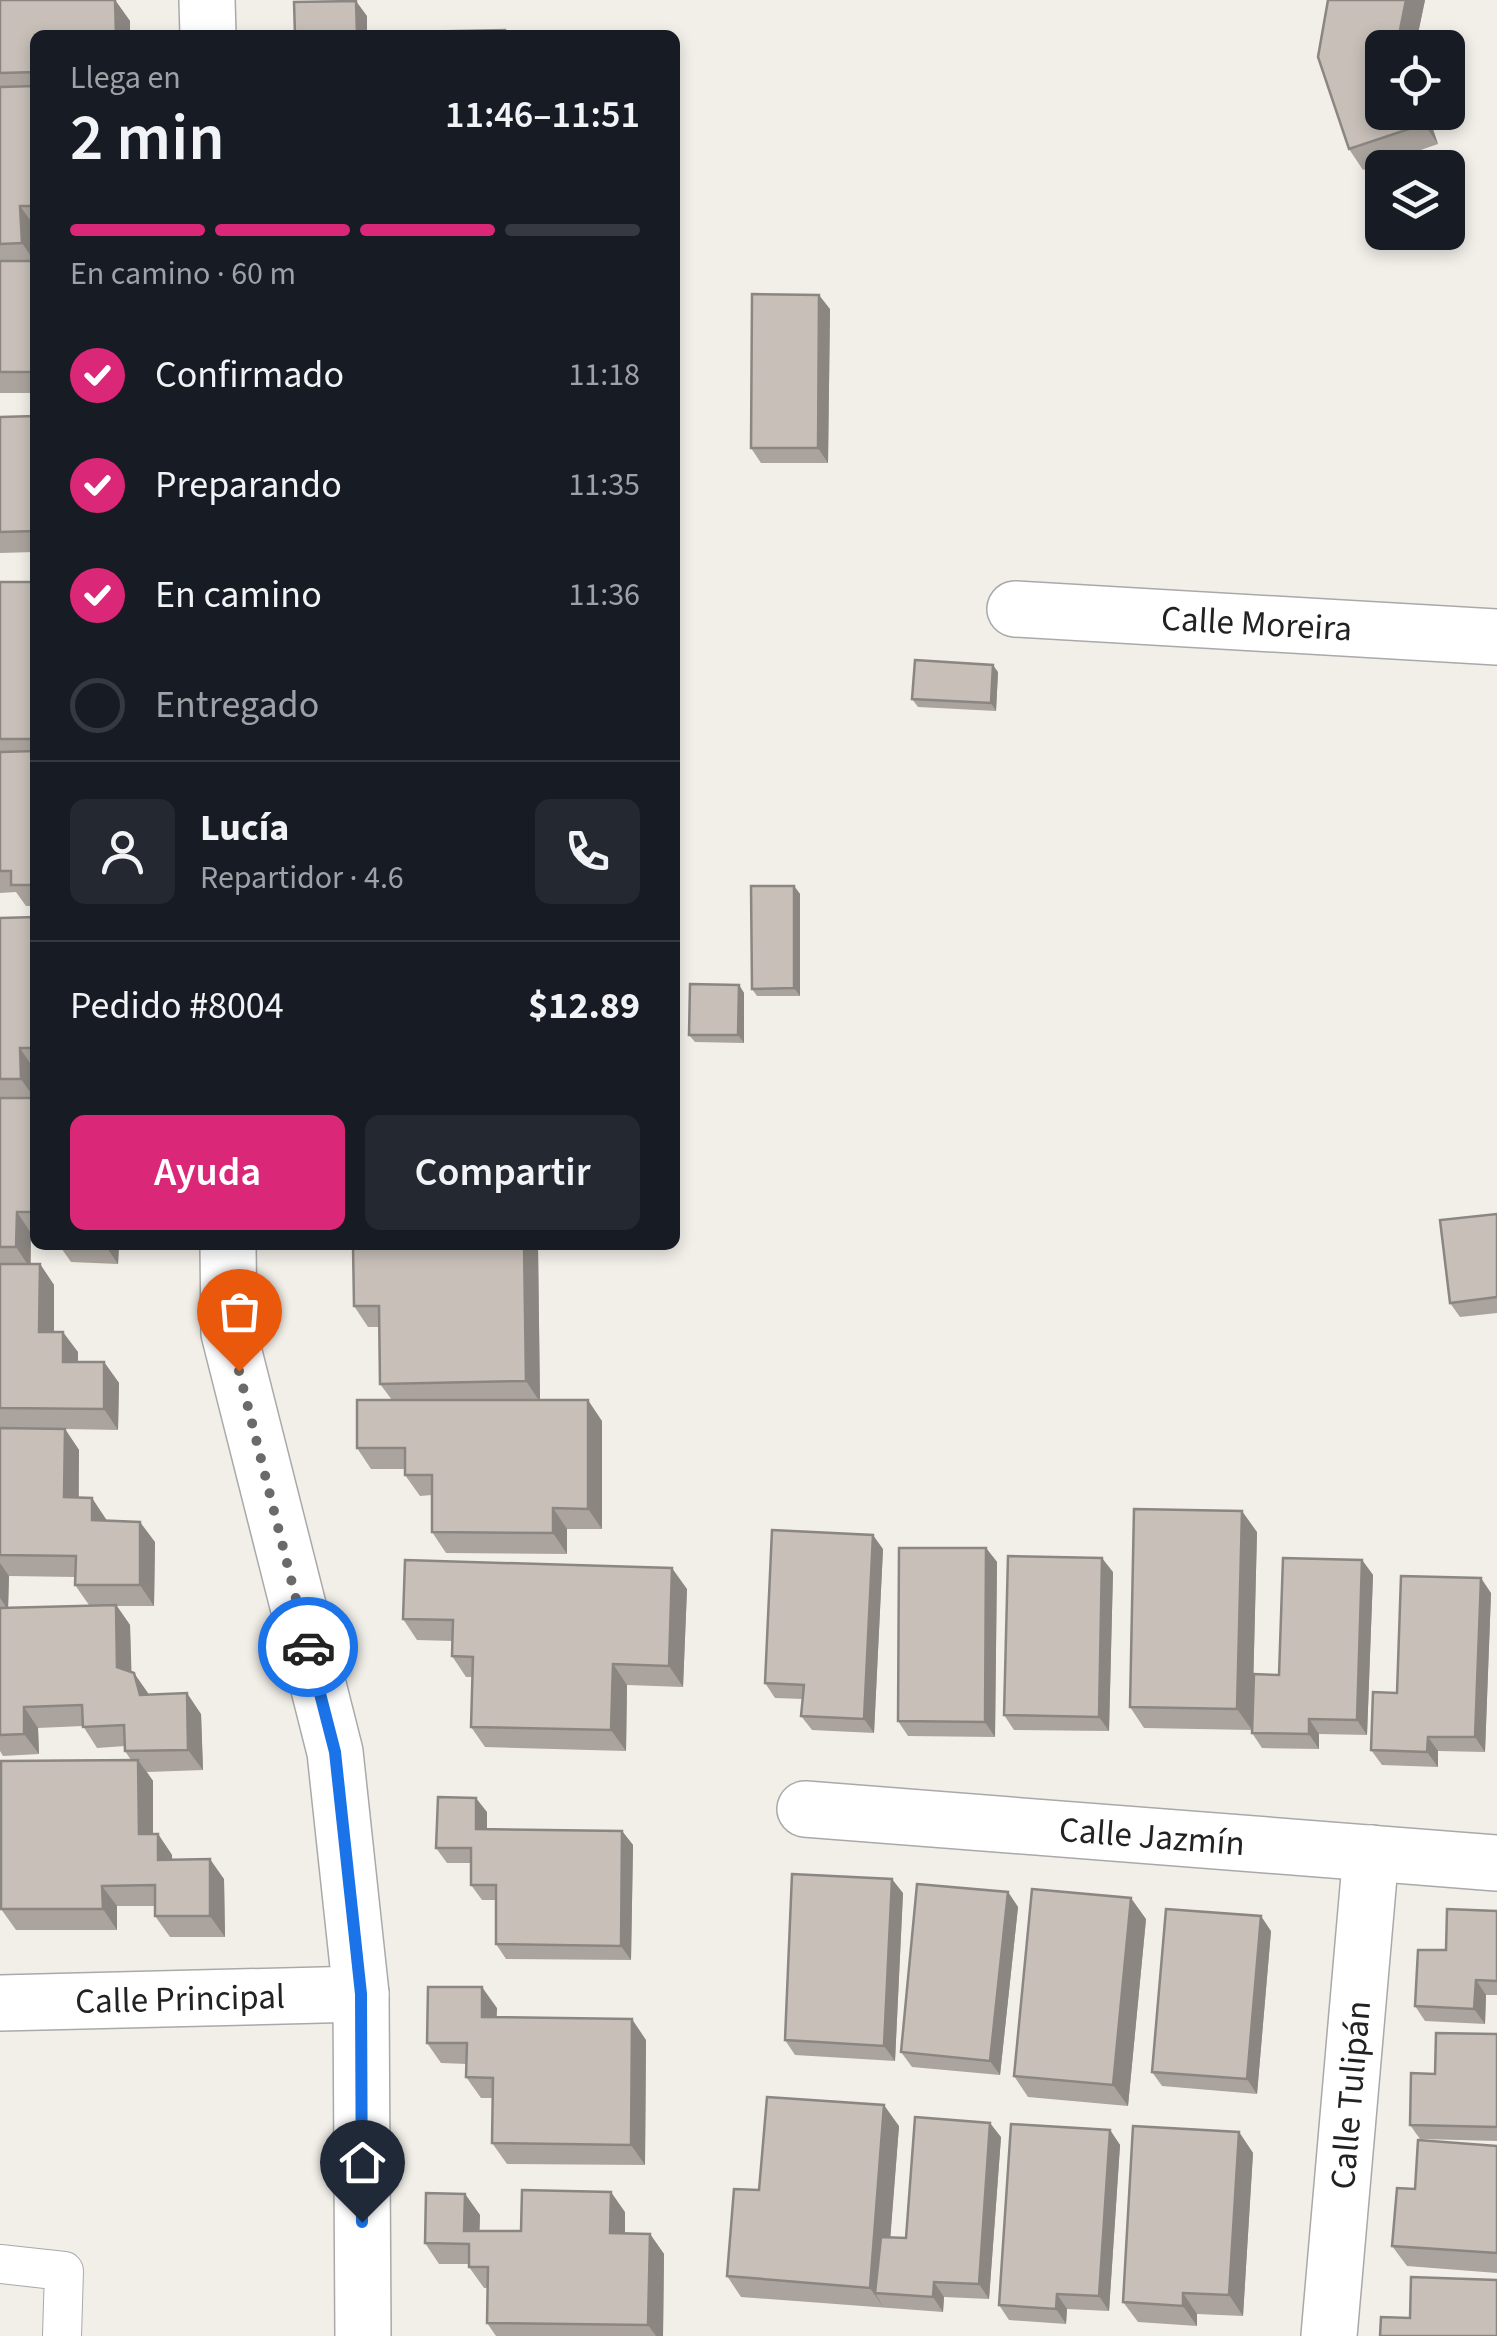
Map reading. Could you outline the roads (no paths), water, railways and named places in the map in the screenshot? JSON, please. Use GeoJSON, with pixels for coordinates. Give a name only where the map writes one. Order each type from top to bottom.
{"type":"FeatureCollection","features":[{"type":"Feature","properties":{"kind":"street"},"geometry":{"type":"LineString","coordinates":[[207,0],[208,30]]}},
{"type":"Feature","properties":{"kind":"street","name":"Calle Moreira"},"geometry":{"type":"LineString","coordinates":[[1015,609],[1497,637]]}},
{"type":"Feature","properties":{"kind":"street"},"geometry":{"type":"LineString","coordinates":[[228,1250],[229,1332],[335,1752],[361,1994],[362,2336]]}},
{"type":"Feature","properties":{"kind":"street","name":"Calle Jazmín"},"geometry":{"type":"LineString","coordinates":[[805,1810],[1497,1864]]}},
{"type":"Feature","properties":{"kind":"street","name":"Calle Tulipán"},"geometry":{"type":"LineString","coordinates":[[1329,2336],[1371,1854]]}},
{"type":"Feature","properties":{"kind":"street","name":"Calle Principal"},"geometry":{"type":"LineString","coordinates":[[0,2003],[361,1994]]}},
{"type":"Feature","properties":{"kind":"lane"},"geometry":{"type":"LineString","coordinates":[[0,2264],[64,2271],[62,2336]]}}]}
